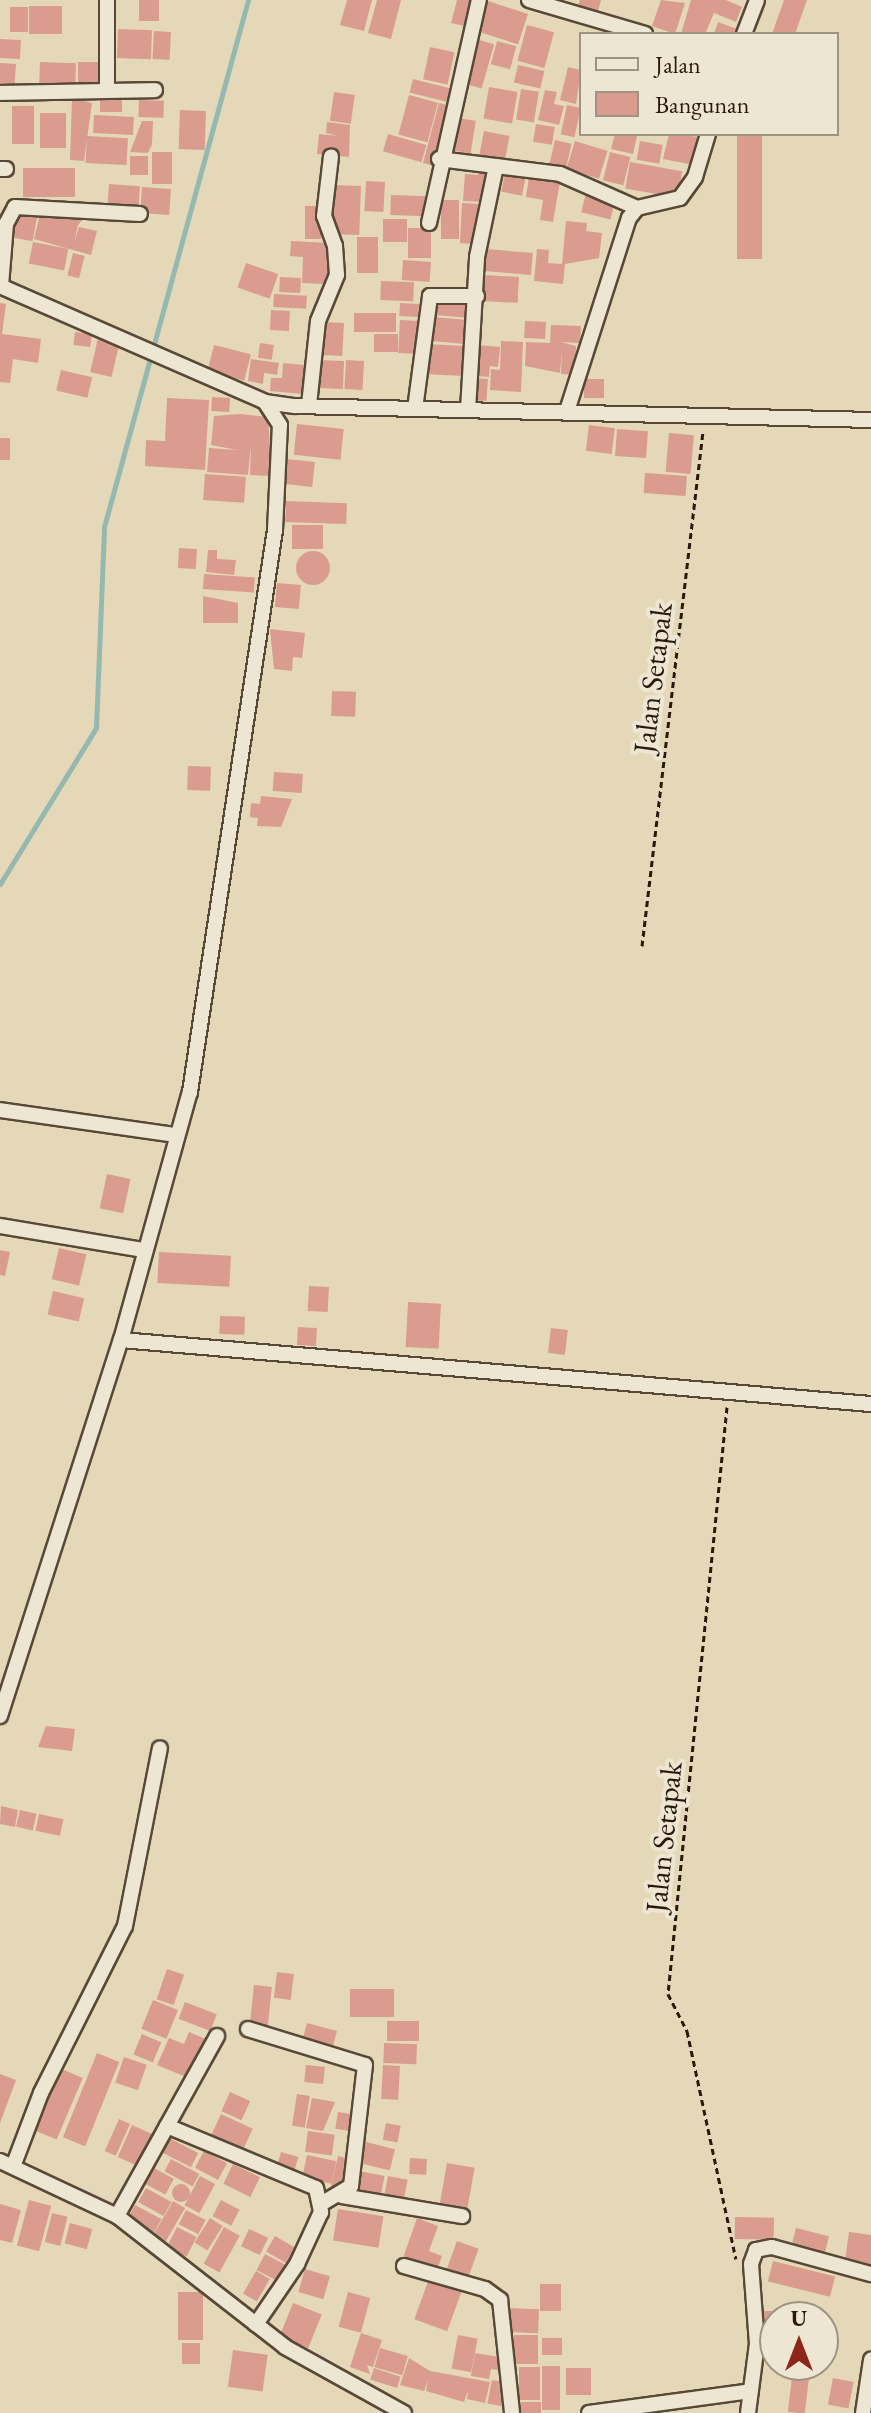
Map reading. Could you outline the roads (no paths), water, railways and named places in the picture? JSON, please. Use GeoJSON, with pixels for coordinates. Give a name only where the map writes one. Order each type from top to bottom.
{"type":"FeatureCollection","features":[{"type":"Feature","properties":{"kind":"street"},"geometry":{"type":"LineString","coordinates":[[107,0],[107,89]]}},
{"type":"Feature","properties":{"kind":"street"},"geometry":{"type":"LineString","coordinates":[[429,223],[439,159],[479,0]]}},
{"type":"Feature","properties":{"kind":"street"},"geometry":{"type":"LineString","coordinates":[[530,0],[638,32]]}},
{"type":"Feature","properties":{"kind":"street"},"geometry":{"type":"LineString","coordinates":[[745,32],[757,0]]}},
{"type":"Feature","properties":{"kind":"street"},"geometry":{"type":"LineString","coordinates":[[0,93],[155,90]]}},
{"type":"Feature","properties":{"kind":"street"},"geometry":{"type":"LineString","coordinates":[[439,159],[560,174],[637,208],[680,198],[695,177],[707,136]]}},
{"type":"Feature","properties":{"kind":"street"},"geometry":{"type":"LineString","coordinates":[[280,425],[302,406],[318,321],[337,275],[335,246],[324,216],[331,156]]}},
{"type":"Feature","properties":{"kind":"street"},"geometry":{"type":"LineString","coordinates":[[468,410],[477,257],[496,166]]}},
{"type":"Feature","properties":{"kind":"street"},"geometry":{"type":"LineString","coordinates":[[140,214],[15,207],[6,224],[0,286],[265,402],[302,406],[871,420]]}},
{"type":"Feature","properties":{"kind":"street"},"geometry":{"type":"LineString","coordinates":[[567,411],[620,236],[637,208]]}},
{"type":"Feature","properties":{"kind":"street"},"geometry":{"type":"LineString","coordinates":[[415,409],[430,296],[477,296]]}},
{"type":"Feature","properties":{"kind":"street"},"geometry":{"type":"LineString","coordinates":[[0,1716],[121,1340],[143,1250],[190,1092],[275,530],[280,425],[265,402]]}},
{"type":"Feature","properties":{"kind":"street"},"geometry":{"type":"LineString","coordinates":[[0,1110],[176,1135]]}},
{"type":"Feature","properties":{"kind":"street"},"geometry":{"type":"LineString","coordinates":[[0,1226],[143,1250]]}},
{"type":"Feature","properties":{"kind":"street"},"geometry":{"type":"LineString","coordinates":[[121,1340],[871,1404]]}},
{"type":"Feature","properties":{"kind":"street"},"geometry":{"type":"LineString","coordinates":[[160,1748],[125,1926],[7,2162],[117,2216],[309,2362],[404,2413]]}},
{"type":"Feature","properties":{"kind":"street"},"geometry":{"type":"LineString","coordinates":[[248,2029],[365,2065],[353,2178],[342,2196]]}},
{"type":"Feature","properties":{"kind":"street"},"geometry":{"type":"LineString","coordinates":[[117,2216],[217,2036]]}},
{"type":"Feature","properties":{"kind":"street"},"geometry":{"type":"LineString","coordinates":[[167,2126],[316,2188],[323,2203]]}},
{"type":"Feature","properties":{"kind":"street"},"geometry":{"type":"LineString","coordinates":[[256,2324],[297,2264],[323,2203],[342,2196],[462,2216]]}},
{"type":"Feature","properties":{"kind":"street"},"geometry":{"type":"LineString","coordinates":[[748,2413],[757,2344],[751,2264],[756,2250],[772,2247],[871,2274]]}},
{"type":"Feature","properties":{"kind":"street"},"geometry":{"type":"LineString","coordinates":[[404,2266],[485,2289],[500,2300],[512,2413]]}},
{"type":"Feature","properties":{"kind":"street"},"geometry":{"type":"LineString","coordinates":[[863,2413],[871,2360]]}},
{"type":"Feature","properties":{"kind":"street"},"geometry":{"type":"LineString","coordinates":[[591,2413],[751,2391]]}},
{"type":"Feature","properties":{"kind":"waterway"},"geometry":{"type":"LineString","coordinates":[[0,884],[96,728],[104,527],[248,0]]}}]}
